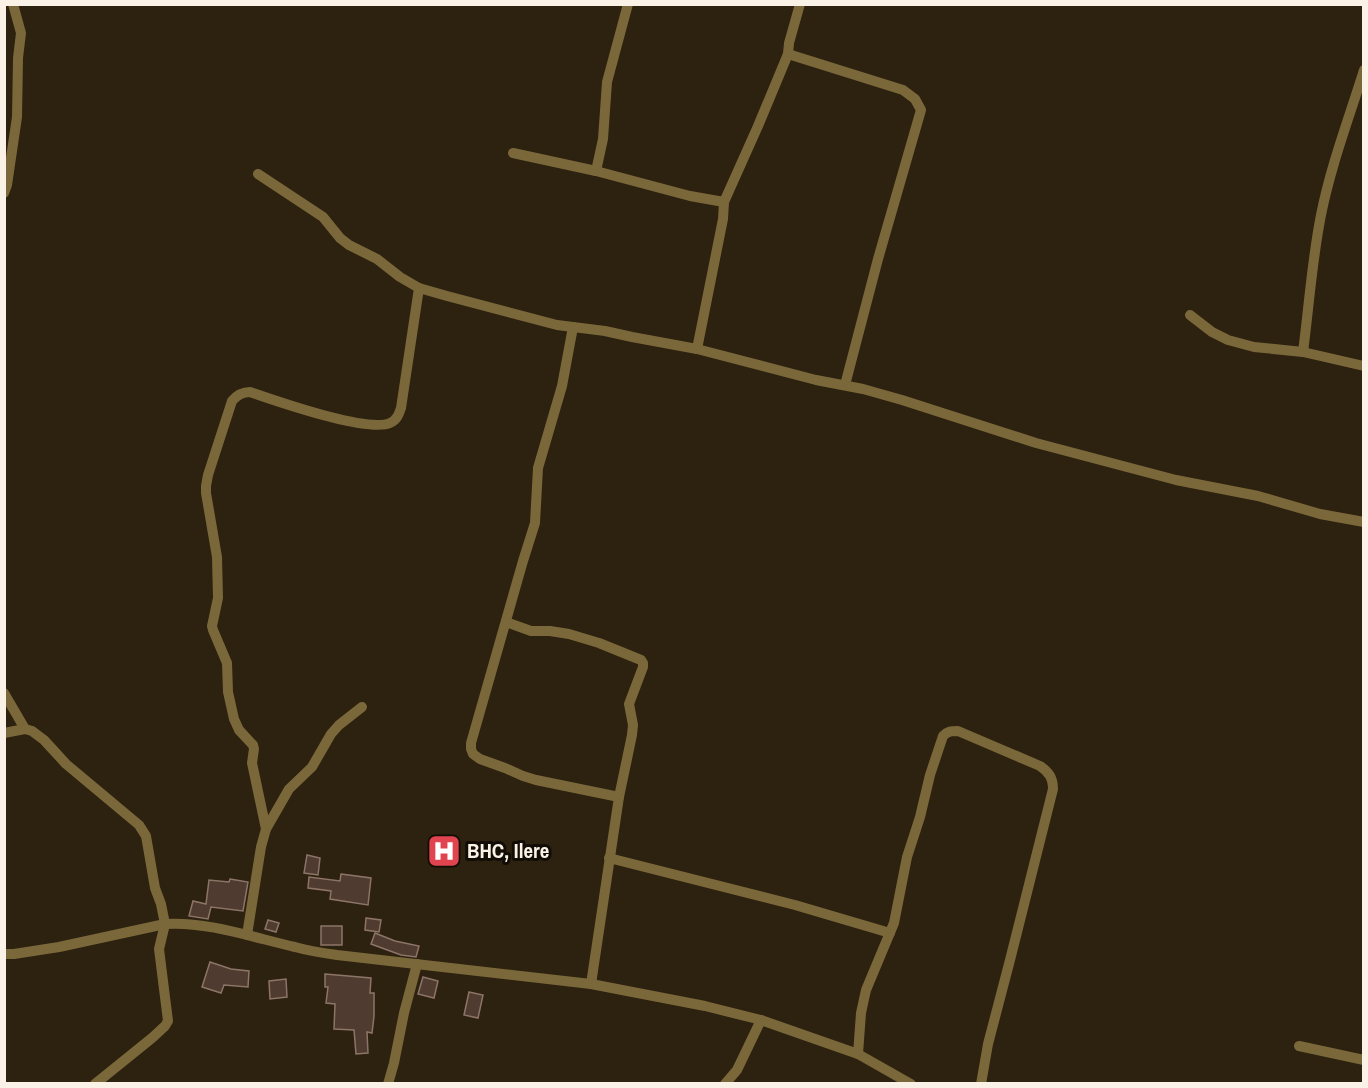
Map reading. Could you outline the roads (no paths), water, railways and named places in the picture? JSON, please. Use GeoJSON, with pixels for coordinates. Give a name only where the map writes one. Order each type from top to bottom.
{"type":"FeatureCollection","features":[{"type":"Feature","properties":{"kind":"street"},"geometry":{"type":"LineString","coordinates":[[4,193],[18,101],[21,33],[12,4]]}},
{"type":"Feature","properties":{"kind":"street"},"geometry":{"type":"LineString","coordinates":[[596,171],[603,139],[607,82],[628,4]]}},
{"type":"Feature","properties":{"kind":"street"},"geometry":{"type":"LineString","coordinates":[[697,349],[723,219],[724,202],[788,54],[800,4]]}},
{"type":"Feature","properties":{"kind":"street"},"geometry":{"type":"LineString","coordinates":[[788,54],[903,90],[915,99],[921,110],[845,385]]}},
{"type":"Feature","properties":{"kind":"street"},"geometry":{"type":"LineString","coordinates":[[1303,352],[1312,261],[1321,213],[1343,131],[1364,70]]}},
{"type":"Feature","properties":{"kind":"street"},"geometry":{"type":"LineString","coordinates":[[513,153],[724,202]]}},
{"type":"Feature","properties":{"kind":"street"},"geometry":{"type":"LineString","coordinates":[[258,174],[323,217],[340,238],[349,245],[377,259],[419,288],[557,324],[697,349],[816,380],[845,385],[902,400],[1036,443],[1150,473],[1258,496],[1320,514],[1364,522]]}},
{"type":"Feature","properties":{"kind":"street"},"geometry":{"type":"LineString","coordinates":[[266,829],[252,763],[253,745],[239,730],[234,719],[228,692],[227,663],[212,626],[218,598],[218,556],[206,493],[208,475],[232,401],[243,393],[250,392],[314,414],[362,423],[381,425],[395,420],[401,408],[419,288]]}},
{"type":"Feature","properties":{"kind":"street"},"geometry":{"type":"LineString","coordinates":[[1190,315],[1212,332],[1254,347],[1303,352],[1364,366]]}},
{"type":"Feature","properties":{"kind":"street"},"geometry":{"type":"LineString","coordinates":[[573,327],[562,386],[538,468],[535,523],[471,749],[473,754],[480,759],[523,776],[619,797]]}},
{"type":"Feature","properties":{"kind":"street"},"geometry":{"type":"LineString","coordinates":[[506,622],[531,630],[569,634],[599,643],[644,663],[629,704],[633,725],[632,735],[619,797],[591,984]]}},
{"type":"Feature","properties":{"kind":"street"},"geometry":{"type":"LineString","coordinates":[[4,693],[25,729]]}},
{"type":"Feature","properties":{"kind":"street"},"geometry":{"type":"LineString","coordinates":[[247,934],[266,829],[289,789],[312,768],[331,734],[362,707]]}},
{"type":"Feature","properties":{"kind":"street"},"geometry":{"type":"LineString","coordinates":[[4,733],[25,729],[32,731],[44,740],[66,764],[139,825],[146,836],[155,888],[165,924],[159,949],[168,1021],[152,1038],[95,1083]]}},
{"type":"Feature","properties":{"kind":"street"},"geometry":{"type":"LineString","coordinates":[[858,1054],[861,1013],[866,990],[896,916],[907,856],[920,817],[930,775],[943,736],[947,732],[958,731],[1040,766],[1048,771],[1053,784],[987,1044],[981,1083]]}},
{"type":"Feature","properties":{"kind":"street"},"geometry":{"type":"LineString","coordinates":[[609,858],[795,905],[890,933]]}},
{"type":"Feature","properties":{"kind":"street"},"geometry":{"type":"LineString","coordinates":[[4,954],[59,947],[182,922],[337,955],[591,984],[705,1006],[761,1020],[858,1054],[907,1082]]}},
{"type":"Feature","properties":{"kind":"street"},"geometry":{"type":"LineString","coordinates":[[388,1083],[417,964]]}},
{"type":"Feature","properties":{"kind":"street"},"geometry":{"type":"LineString","coordinates":[[725,1083],[737,1070],[761,1020]]}},
{"type":"Feature","properties":{"kind":"street"},"geometry":{"type":"LineString","coordinates":[[1299,1046],[1364,1060]]}},
{"type":"Feature","properties":{"kind":"place","name":"BHC, Ilere"},"geometry":{"type":"Point","coordinates":[444,851]}}]}
